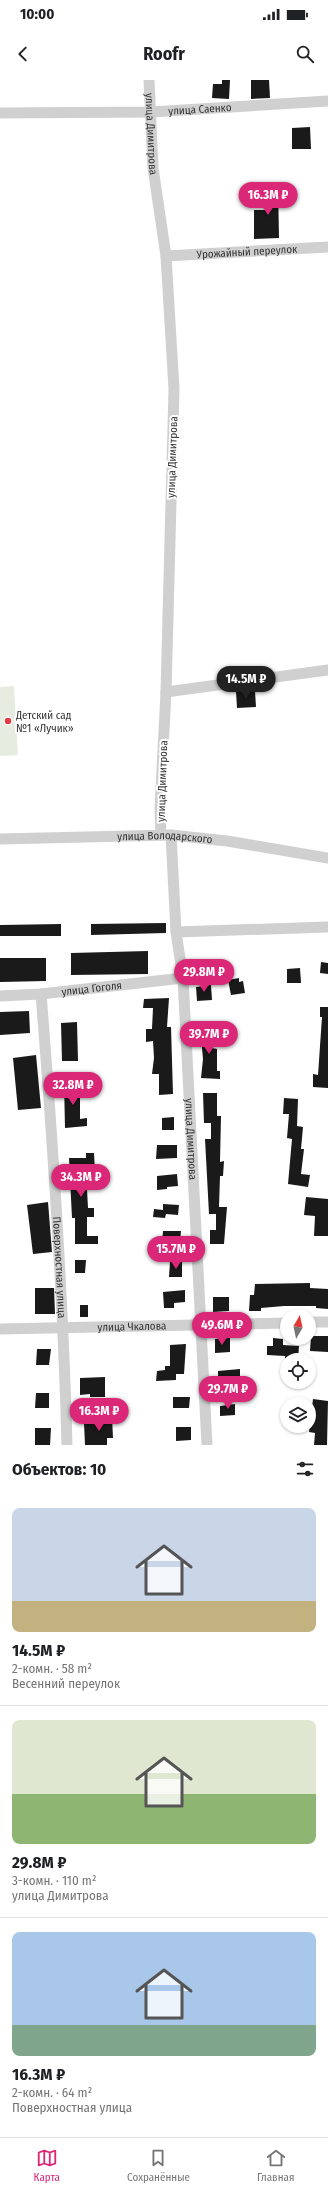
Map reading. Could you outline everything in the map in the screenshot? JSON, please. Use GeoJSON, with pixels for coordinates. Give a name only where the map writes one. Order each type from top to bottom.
{"type":"FeatureCollection","features":[{"type":"Feature","properties":{"kind":"street","name":"улица Димитрова"},"geometry":{"type":"LineString","coordinates":[[149,80],[153,168],[166,256],[174,389],[166,692],[160,809],[166,835],[176,932],[183,978],[207,1445]]}},
{"type":"Feature","properties":{"kind":"street","name":"улица Саенко"},"geometry":{"type":"LineString","coordinates":[[0,113],[151,112],[328,101]]}},
{"type":"Feature","properties":{"kind":"street","name":"Урожайный переулок"},"geometry":{"type":"LineString","coordinates":[[166,256],[328,247]]}},
{"type":"Feature","properties":{"kind":"street"},"geometry":{"type":"LineString","coordinates":[[166,692],[328,670]]}},
{"type":"Feature","properties":{"kind":"street","name":"улица Володарского"},"geometry":{"type":"LineString","coordinates":[[0,839],[166,835],[227,841],[328,858]]}},
{"type":"Feature","properties":{"kind":"street"},"geometry":{"type":"LineString","coordinates":[[176,932],[328,927]]}},
{"type":"Feature","properties":{"kind":"street","name":"улица Гоголя"},"geometry":{"type":"LineString","coordinates":[[0,996],[41,994],[183,978]]}},
{"type":"Feature","properties":{"kind":"street","name":"Поверхностная улица"},"geometry":{"type":"LineString","coordinates":[[41,994],[54,1162],[64,1327],[67,1445]]}},
{"type":"Feature","properties":{"kind":"street"},"geometry":{"type":"LineString","coordinates":[[316,1322],[328,1322]]}},
{"type":"Feature","properties":{"kind":"street","name":"улица Чкалова"},"geometry":{"type":"LineString","coordinates":[[0,1329],[280,1323]]}},
{"type":"Feature","properties":{"kind":"shaded area","name":"Детский сад №1 «Лучик»"},"geometry":{"type":"Polygon","coordinates":[[[14,686],[18,755],[0,756],[0,687],[14,686]]]}},
{"type":"Feature","properties":{"kind":"building"},"geometry":{"type":"Polygon","coordinates":[[[222,80],[230,80],[229,99],[212,98],[213,84],[222,84],[222,80]]]}},
{"type":"Feature","properties":{"kind":"building"},"geometry":{"type":"Polygon","coordinates":[[[251,80],[269,80],[270,98],[251,99],[251,80]]]}},
{"type":"Feature","properties":{"kind":"building"},"geometry":{"type":"Polygon","coordinates":[[[310,127],[311,149],[292,149],[292,128],[310,127]]]}},
{"type":"Feature","properties":{"kind":"building"},"geometry":{"type":"Polygon","coordinates":[[[265,184],[278,184],[279,238],[254,239],[254,210],[266,210],[265,184]]]}},
{"type":"Feature","properties":{"kind":"building"},"geometry":{"type":"Polygon","coordinates":[[[255,691],[256,707],[237,708],[236,692],[255,691]]]}},
{"type":"Feature","properties":{"kind":"building"},"geometry":{"type":"Polygon","coordinates":[[[166,923],[166,933],[91,935],[91,924],[166,923]]]}},
{"type":"Feature","properties":{"kind":"building"},"geometry":{"type":"Polygon","coordinates":[[[61,924],[61,936],[0,936],[0,925],[61,924]]]}},
{"type":"Feature","properties":{"kind":"building"},"geometry":{"type":"Polygon","coordinates":[[[148,951],[148,974],[71,975],[71,953],[148,951]]]}},
{"type":"Feature","properties":{"kind":"building"},"geometry":{"type":"Polygon","coordinates":[[[0,958],[46,958],[46,981],[0,982],[0,958]]]}},
{"type":"Feature","properties":{"kind":"building"},"geometry":{"type":"Polygon","coordinates":[[[321,962],[328,963],[328,974],[320,973],[321,962]]]}},
{"type":"Feature","properties":{"kind":"building"},"geometry":{"type":"Polygon","coordinates":[[[300,968],[301,983],[287,983],[287,969],[300,968]]]}},
{"type":"Feature","properties":{"kind":"building"},"geometry":{"type":"Polygon","coordinates":[[[239,978],[239,982],[243,981],[245,993],[231,995],[228,980],[239,978]]]}},
{"type":"Feature","properties":{"kind":"building"},"geometry":{"type":"Polygon","coordinates":[[[211,985],[212,1000],[197,1001],[196,987],[211,985]]]}},
{"type":"Feature","properties":{"kind":"building"},"geometry":{"type":"Polygon","coordinates":[[[169,998],[167,1027],[171,1027],[173,1094],[159,1095],[159,1074],[152,1074],[154,1058],[153,1041],[146,1042],[146,1029],[152,1029],[153,1008],[143,1008],[144,999],[169,998]]]}},
{"type":"Feature","properties":{"kind":"building"},"geometry":{"type":"Polygon","coordinates":[[[320,1007],[328,1007],[328,1088],[313,1087],[313,1074],[318,1075],[322,1017],[320,1017],[320,1007]]]}},
{"type":"Feature","properties":{"kind":"building"},"geometry":{"type":"Polygon","coordinates":[[[29,1011],[30,1033],[0,1035],[0,1012],[29,1011]]]}},
{"type":"Feature","properties":{"kind":"building"},"geometry":{"type":"Polygon","coordinates":[[[77,1022],[78,1061],[62,1061],[61,1023],[77,1022]]]}},
{"type":"Feature","properties":{"kind":"building"},"geometry":{"type":"Polygon","coordinates":[[[200,1027],[212,1027],[212,1048],[217,1049],[217,1071],[220,1071],[220,1079],[201,1078],[203,1059],[200,1027]]]}},
{"type":"Feature","properties":{"kind":"building"},"geometry":{"type":"Polygon","coordinates":[[[36,1055],[41,1108],[18,1110],[13,1058],[36,1055]]]}},
{"type":"Feature","properties":{"kind":"building"},"geometry":{"type":"Polygon","coordinates":[[[76,1082],[76,1090],[82,1089],[83,1097],[80,1097],[80,1119],[87,1118],[87,1126],[65,1128],[64,1083],[76,1082]]]}},
{"type":"Feature","properties":{"kind":"building"},"geometry":{"type":"Polygon","coordinates":[[[203,1093],[217,1093],[217,1116],[221,1116],[220,1162],[224,1161],[223,1176],[220,1176],[219,1207],[227,1207],[224,1244],[210,1244],[210,1230],[216,1230],[216,1214],[209,1214],[205,1139],[211,1139],[211,1123],[204,1123],[203,1093]]]}},
{"type":"Feature","properties":{"kind":"building"},"geometry":{"type":"Polygon","coordinates":[[[284,1098],[298,1099],[297,1126],[303,1127],[301,1149],[304,1149],[301,1174],[310,1175],[308,1187],[288,1184],[292,1139],[287,1138],[289,1114],[283,1114],[284,1098]]]}},
{"type":"Feature","properties":{"kind":"building"},"geometry":{"type":"Polygon","coordinates":[[[174,1117],[174,1130],[162,1130],[162,1118],[174,1117]]]}},
{"type":"Feature","properties":{"kind":"building"},"geometry":{"type":"Polygon","coordinates":[[[157,1145],[177,1145],[177,1158],[156,1159],[157,1145]]]}},
{"type":"Feature","properties":{"kind":"building"},"geometry":{"type":"Polygon","coordinates":[[[86,1153],[94,1153],[95,1171],[86,1171],[88,1208],[94,1208],[94,1217],[87,1217],[87,1236],[98,1236],[98,1244],[75,1244],[75,1218],[72,1218],[69,1158],[86,1158],[86,1153]]]}},
{"type":"Feature","properties":{"kind":"building"},"geometry":{"type":"Polygon","coordinates":[[[177,1174],[178,1186],[157,1190],[157,1176],[177,1174]]]}},
{"type":"Feature","properties":{"kind":"building"},"geometry":{"type":"Polygon","coordinates":[[[306,1197],[328,1199],[328,1236],[314,1236],[315,1216],[304,1215],[306,1197]]]}},
{"type":"Feature","properties":{"kind":"building"},"geometry":{"type":"Polygon","coordinates":[[[48,1202],[52,1252],[33,1254],[27,1205],[48,1202]]]}},
{"type":"Feature","properties":{"kind":"building"},"geometry":{"type":"Polygon","coordinates":[[[163,1204],[179,1205],[178,1215],[166,1214],[165,1218],[153,1217],[154,1209],[163,1210],[163,1204]]]}},
{"type":"Feature","properties":{"kind":"building"},"geometry":{"type":"Polygon","coordinates":[[[163,1231],[181,1231],[180,1242],[172,1242],[171,1255],[156,1254],[156,1243],[162,1244],[163,1231]]]}},
{"type":"Feature","properties":{"kind":"building"},"geometry":{"type":"Polygon","coordinates":[[[75,1260],[86,1260],[85,1273],[75,1273],[75,1260]]]}},
{"type":"Feature","properties":{"kind":"building"},"geometry":{"type":"Polygon","coordinates":[[[170,1262],[182,1262],[182,1277],[169,1277],[170,1262]]]}},
{"type":"Feature","properties":{"kind":"building"},"geometry":{"type":"Polygon","coordinates":[[[310,1283],[310,1288],[328,1289],[328,1309],[316,1308],[316,1306],[284,1306],[261,1308],[261,1311],[249,1311],[250,1295],[254,1295],[255,1284],[310,1283]]]}},
{"type":"Feature","properties":{"kind":"building"},"geometry":{"type":"Polygon","coordinates":[[[35,1288],[54,1288],[55,1314],[35,1314],[35,1288]]]}},
{"type":"Feature","properties":{"kind":"building"},"geometry":{"type":"Polygon","coordinates":[[[185,1290],[185,1302],[174,1303],[174,1308],[164,1308],[163,1292],[185,1290]]]}},
{"type":"Feature","properties":{"kind":"building"},"geometry":{"type":"Polygon","coordinates":[[[213,1297],[229,1297],[229,1311],[213,1312],[213,1297]]]}},
{"type":"Feature","properties":{"kind":"building"},"geometry":{"type":"Polygon","coordinates":[[[80,1305],[88,1305],[88,1317],[80,1317],[80,1305]]]}},
{"type":"Feature","properties":{"kind":"building"},"geometry":{"type":"Polygon","coordinates":[[[316,1336],[328,1336],[328,1352],[310,1351],[310,1345],[316,1345],[316,1336]]]}},
{"type":"Feature","properties":{"kind":"building"},"geometry":{"type":"Polygon","coordinates":[[[230,1338],[230,1352],[215,1353],[215,1339],[230,1338]]]}},
{"type":"Feature","properties":{"kind":"building"},"geometry":{"type":"Polygon","coordinates":[[[273,1338],[280,1339],[280,1345],[299,1346],[298,1353],[280,1353],[280,1356],[267,1355],[267,1346],[273,1346],[273,1338]]]}},
{"type":"Feature","properties":{"kind":"building"},"geometry":{"type":"Polygon","coordinates":[[[186,1344],[184,1374],[176,1374],[176,1380],[156,1381],[157,1371],[165,1370],[165,1366],[170,1366],[170,1345],[186,1344]]]}},
{"type":"Feature","properties":{"kind":"building"},"geometry":{"type":"Polygon","coordinates":[[[37,1349],[51,1349],[49,1365],[36,1365],[37,1349]]]}},
{"type":"Feature","properties":{"kind":"building"},"geometry":{"type":"Polygon","coordinates":[[[240,1369],[240,1388],[218,1389],[218,1371],[240,1369]]]}},
{"type":"Feature","properties":{"kind":"building"},"geometry":{"type":"Polygon","coordinates":[[[105,1377],[105,1397],[90,1397],[90,1394],[80,1395],[80,1378],[105,1377]]]}},
{"type":"Feature","properties":{"kind":"building"},"geometry":{"type":"Polygon","coordinates":[[[36,1393],[49,1393],[49,1408],[35,1408],[36,1393]]]}},
{"type":"Feature","properties":{"kind":"building"},"geometry":{"type":"Polygon","coordinates":[[[173,1397],[190,1397],[189,1408],[173,1408],[173,1397]]]}},
{"type":"Feature","properties":{"kind":"building"},"geometry":{"type":"Polygon","coordinates":[[[316,1399],[328,1401],[327,1445],[314,1445],[316,1433],[316,1399]]]}},
{"type":"Feature","properties":{"kind":"building"},"geometry":{"type":"Polygon","coordinates":[[[235,1404],[235,1415],[220,1416],[220,1406],[235,1404]]]}},
{"type":"Feature","properties":{"kind":"building"},"geometry":{"type":"Polygon","coordinates":[[[101,1417],[112,1417],[113,1438],[107,1438],[107,1445],[85,1445],[84,1423],[97,1422],[97,1420],[101,1420],[101,1417]]]}},
{"type":"Feature","properties":{"kind":"building"},"geometry":{"type":"Polygon","coordinates":[[[176,1427],[191,1427],[191,1440],[176,1441],[176,1427]]]}},
{"type":"Feature","properties":{"kind":"building"},"geometry":{"type":"Polygon","coordinates":[[[35,1428],[51,1428],[50,1445],[35,1445],[35,1428]]]}},
{"type":"Feature","properties":{"kind":"place","name":"Детский сад №1 «Лучик»"},"geometry":{"type":"Point","coordinates":[8,721]}}]}
